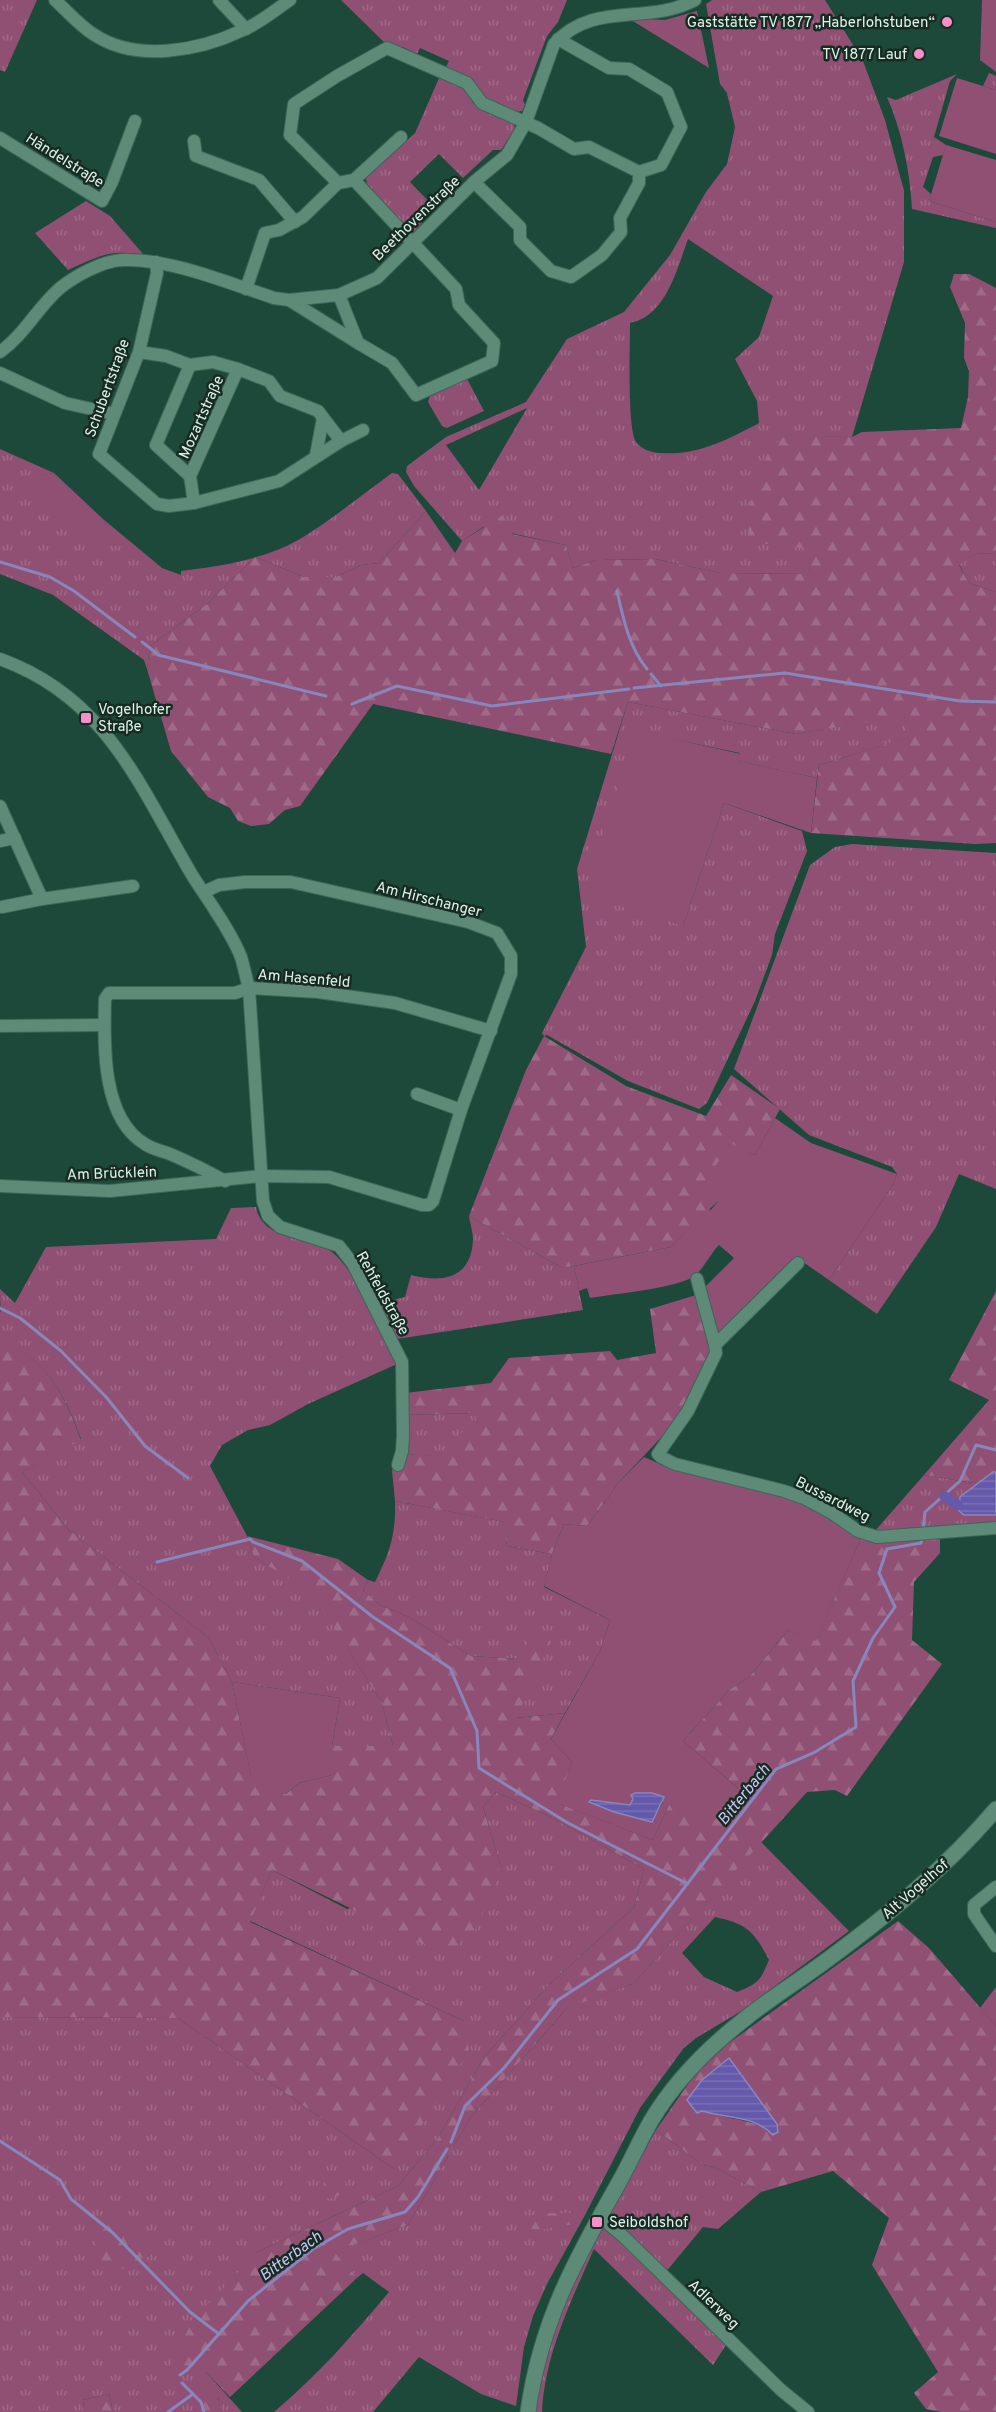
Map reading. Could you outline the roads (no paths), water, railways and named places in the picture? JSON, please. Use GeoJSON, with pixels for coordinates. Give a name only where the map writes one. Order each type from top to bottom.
{"type":"FeatureCollection","features":[{"type":"Feature","properties":{"kind":"main road","name":"Alt Vogelhof"},"geometry":{"type":"LineString","coordinates":[[600,2217],[652,2120],[672,2091],[711,2048],[746,2018],[900,1905],[960,1849],[996,1809]]}},
{"type":"Feature","properties":{"kind":"main road"},"geometry":{"type":"LineString","coordinates":[[528,2412],[533,2373],[548,2324],[568,2276],[600,2217]]}},
{"type":"Feature","properties":{"kind":"street"},"geometry":{"type":"LineString","coordinates":[[55,0],[93,34],[118,46],[156,51],[192,48],[219,41],[246,29],[290,0]]}},
{"type":"Feature","properties":{"kind":"street"},"geometry":{"type":"LineString","coordinates":[[219,0],[246,29]]}},
{"type":"Feature","properties":{"kind":"street","name":"Beethovenstraße"},"geometry":{"type":"LineString","coordinates":[[0,352],[15,341],[57,290],[78,274],[119,260],[156,262],[289,300],[339,295],[377,278],[474,182],[507,155],[526,122],[554,44],[558,39],[582,19],[608,11],[669,10],[695,0]]}},
{"type":"Feature","properties":{"kind":"street"},"geometry":{"type":"LineString","coordinates":[[338,183],[290,135],[294,104],[337,76],[387,48],[466,83],[482,103],[526,122],[574,149],[589,147],[639,172],[661,165],[681,127],[667,92],[629,69],[609,68],[558,39]]}},
{"type":"Feature","properties":{"kind":"street","name":"Händelstraße"},"geometry":{"type":"LineString","coordinates":[[0,138],[102,201],[112,182],[135,121]]}},
{"type":"Feature","properties":{"kind":"street"},"geometry":{"type":"LineString","coordinates":[[246,289],[265,233],[279,230],[303,217],[338,183],[354,180],[401,136]]}},
{"type":"Feature","properties":{"kind":"street"},"geometry":{"type":"LineString","coordinates":[[194,141],[196,156],[259,180],[295,222]]}},
{"type":"Feature","properties":{"kind":"street"},"geometry":{"type":"LineString","coordinates":[[474,182],[520,227],[520,240],[551,271],[572,277],[602,255],[621,232],[620,218],[639,183],[639,172]]}},
{"type":"Feature","properties":{"kind":"street"},"geometry":{"type":"LineString","coordinates":[[289,300],[392,363],[416,395],[492,361],[494,343],[459,305],[456,289],[354,180]]}},
{"type":"Feature","properties":{"kind":"street","name":"Schubertstraße"},"geometry":{"type":"LineString","coordinates":[[156,262],[157,273],[139,352],[99,454],[147,498],[157,504],[169,506],[194,503]]}},
{"type":"Feature","properties":{"kind":"street"},"geometry":{"type":"LineString","coordinates":[[339,295],[358,343]]}},
{"type":"Feature","properties":{"kind":"street","name":"Mozartstraße"},"geometry":{"type":"LineString","coordinates":[[139,352],[166,356],[190,365],[213,362],[269,381],[280,396],[318,411],[341,441]]}},
{"type":"Feature","properties":{"kind":"street","name":"Mozartstraße"},"geometry":{"type":"LineString","coordinates":[[190,365],[156,445],[190,476]]}},
{"type":"Feature","properties":{"kind":"street","name":"Mozartstraße"},"geometry":{"type":"LineString","coordinates":[[194,503],[190,476],[238,369]]}},
{"type":"Feature","properties":{"kind":"street"},"geometry":{"type":"LineString","coordinates":[[0,373],[65,403],[114,414]]}},
{"type":"Feature","properties":{"kind":"street"},"geometry":{"type":"LineString","coordinates":[[316,456],[323,418]]}},
{"type":"Feature","properties":{"kind":"street"},"geometry":{"type":"LineString","coordinates":[[194,503],[279,481],[316,456],[363,430]]}},
{"type":"Feature","properties":{"kind":"street"},"geometry":{"type":"LineString","coordinates":[[0,658],[25,668],[49,682],[103,728],[165,823],[240,956],[249,988],[261,1176],[225,1181],[145,1144],[129,1132],[115,1110],[109,1080],[104,1025],[0,1026]]}},
{"type":"Feature","properties":{"kind":"street"},"geometry":{"type":"LineString","coordinates":[[0,806],[42,899]]}},
{"type":"Feature","properties":{"kind":"street"},"geometry":{"type":"LineString","coordinates":[[0,841],[15,838]]}},
{"type":"Feature","properties":{"kind":"street","name":"Am Hirschanger"},"geometry":{"type":"LineString","coordinates":[[204,892],[219,885],[245,882],[291,882],[468,922],[497,933],[511,956],[511,974],[461,1110],[433,1201],[429,1205],[422,1205],[329,1177],[261,1176]]}},
{"type":"Feature","properties":{"kind":"street"},"geometry":{"type":"LineString","coordinates":[[2,907],[133,886]]}},
{"type":"Feature","properties":{"kind":"street","name":"Am Hasenfeld"},"geometry":{"type":"LineString","coordinates":[[104,1025],[105,999],[109,993],[235,993],[249,988],[318,993],[395,1003],[491,1031]]}},
{"type":"Feature","properties":{"kind":"street"},"geometry":{"type":"LineString","coordinates":[[417,1094],[461,1110]]}},
{"type":"Feature","properties":{"kind":"street","name":"Rehfeldstraße"},"geometry":{"type":"LineString","coordinates":[[261,1176],[263,1201],[268,1216],[280,1227],[339,1246],[353,1264],[402,1362],[403,1436],[398,1465]]}},
{"type":"Feature","properties":{"kind":"street","name":"Am Brücklein"},"geometry":{"type":"LineString","coordinates":[[0,1186],[110,1191],[225,1181]]}},
{"type":"Feature","properties":{"kind":"street"},"geometry":{"type":"LineString","coordinates":[[697,1279],[715,1345],[798,1263]]}},
{"type":"Feature","properties":{"kind":"street","name":"Bussardweg"},"geometry":{"type":"LineString","coordinates":[[715,1345],[716,1353],[688,1411],[658,1454],[661,1457],[675,1464],[804,1498],[832,1513],[858,1531],[878,1538],[996,1528]]}},
{"type":"Feature","properties":{"kind":"street"},"geometry":{"type":"LineString","coordinates":[[996,1887],[974,1905],[974,1914],[996,1946]]}},
{"type":"Feature","properties":{"kind":"street","name":"Adlerweg"},"geometry":{"type":"LineString","coordinates":[[600,2217],[624,2237],[781,2390],[808,2412]]}},
{"type":"Feature","properties":{"kind":"waterway"},"geometry":{"type":"LineString","coordinates":[[0,562],[50,577],[74,591],[135,637]]}},
{"type":"Feature","properties":{"kind":"waterway"},"geometry":{"type":"LineString","coordinates":[[617,591],[631,642],[647,669]]}},
{"type":"Feature","properties":{"kind":"waterway"},"geometry":{"type":"LineString","coordinates":[[142,642],[150,648]]}},
{"type":"Feature","properties":{"kind":"waterway"},"geometry":{"type":"LineString","coordinates":[[151,649],[158,655],[326,696]]}},
{"type":"Feature","properties":{"kind":"waterway"},"geometry":{"type":"LineString","coordinates":[[634,688],[785,673],[960,701],[996,702]]}},
{"type":"Feature","properties":{"kind":"waterway"},"geometry":{"type":"LineString","coordinates":[[651,674],[661,686]]}},
{"type":"Feature","properties":{"kind":"waterway"},"geometry":{"type":"LineString","coordinates":[[352,704],[397,686],[492,706],[629,689]]}},
{"type":"Feature","properties":{"kind":"waterway"},"geometry":{"type":"LineString","coordinates":[[0,1308],[20,1318],[61,1351],[107,1398],[145,1446],[188,1478]]}},
{"type":"Feature","properties":{"kind":"waterway","name":"Bitterbach"},"geometry":{"type":"LineString","coordinates":[[923,1530],[925,1512],[960,1481],[976,1445],[996,1450]]}},
{"type":"Feature","properties":{"kind":"waterway"},"geometry":{"type":"LineString","coordinates":[[944,1496],[958,1505]]}},
{"type":"Feature","properties":{"kind":"waterway","name":"Bitterbach"},"geometry":{"type":"LineString","coordinates":[[451,2142],[465,2106],[504,2068],[558,2000],[637,1949],[776,1769],[815,1752],[856,1727],[853,1681],[873,1638],[895,1607],[879,1573],[887,1549],[921,1543],[922,1536]]}},
{"type":"Feature","properties":{"kind":"waterway"},"geometry":{"type":"LineString","coordinates":[[157,1562],[250,1539],[302,1561],[373,1617],[450,1668],[477,1731],[479,1768],[568,1823],[686,1883]]}},
{"type":"Feature","properties":{"kind":"waterway"},"geometry":{"type":"LineString","coordinates":[[0,2141],[60,2180],[71,2199],[113,2233],[190,2312],[219,2334]]}},
{"type":"Feature","properties":{"kind":"waterway","name":"Bitterbach"},"geometry":{"type":"LineString","coordinates":[[180,2375],[248,2301],[313,2249],[348,2229],[405,2212],[418,2197],[447,2149]]}},
{"type":"Feature","properties":{"kind":"waterway","name":"Bitterbach"},"geometry":{"type":"LineString","coordinates":[[182,2383],[201,2402],[204,2412]]}},
{"type":"Feature","properties":{"kind":"waterway"},"geometry":{"type":"LineString","coordinates":[[168,2412],[193,2394]]}},
{"type":"Feature","properties":{"kind":"place","name":"Gaststätte TV 1877 „Haberlohstuben“"},"geometry":{"type":"Point","coordinates":[947,22]}},
{"type":"Feature","properties":{"kind":"place","name":"TV 1877 Lauf"},"geometry":{"type":"Point","coordinates":[919,54]}},
{"type":"Feature","properties":{"kind":"place","name":"Vogelhofer Straße"},"geometry":{"type":"Point","coordinates":[86,718]}},
{"type":"Feature","properties":{"kind":"place","name":"Seiboldshof"},"geometry":{"type":"Point","coordinates":[597,2222]}}]}
